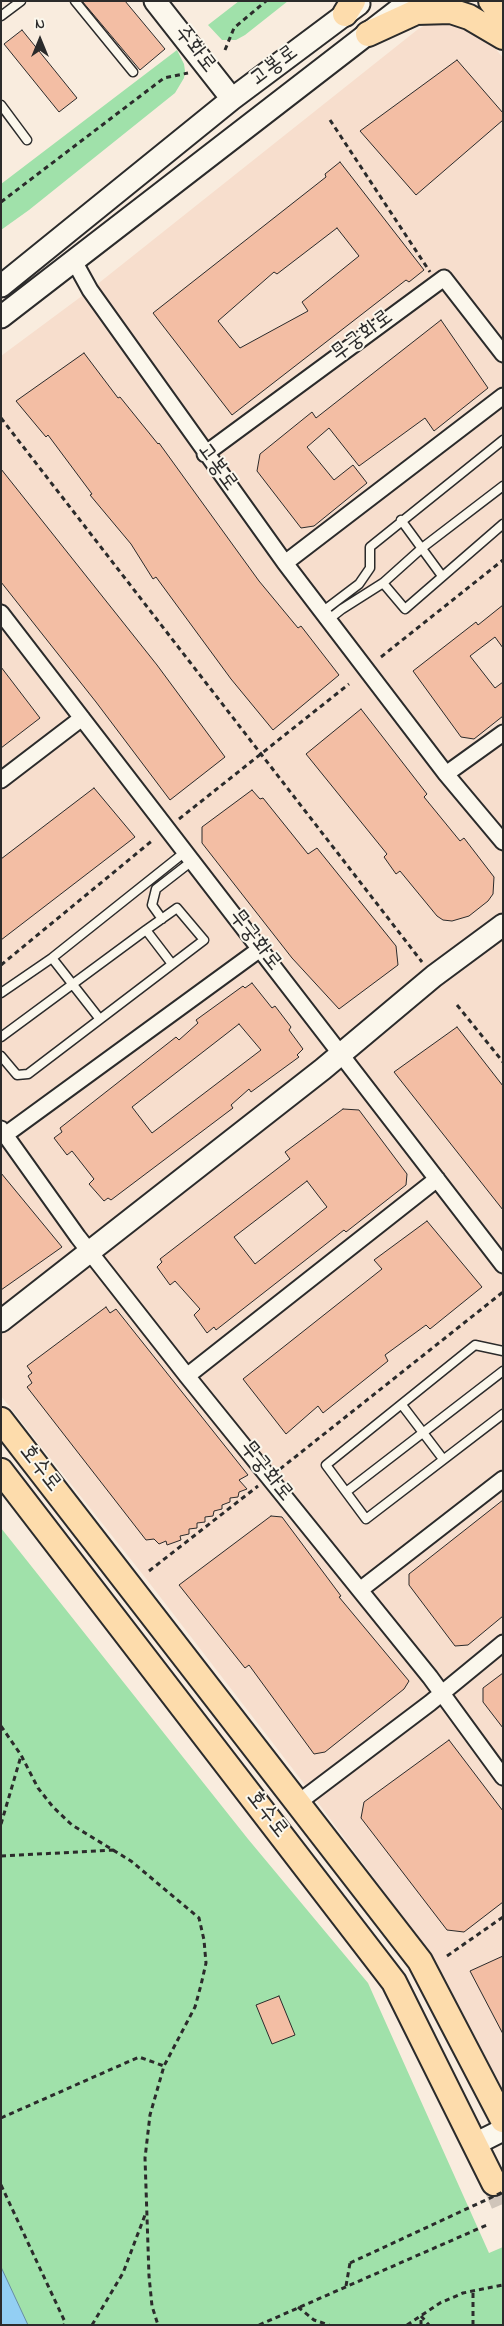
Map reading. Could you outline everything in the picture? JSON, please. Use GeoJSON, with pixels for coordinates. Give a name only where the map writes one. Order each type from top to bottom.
{"type":"FeatureCollection","features":[{"type":"Feature","properties":{"kind":"main road","name":"주화로"},"geometry":{"type":"LineString","coordinates":[[155,1],[232,99]]}},
{"type":"Feature","properties":{"kind":"main road","name":"고봉로"},"geometry":{"type":"LineString","coordinates":[[1,317],[410,1]]}},
{"type":"Feature","properties":{"kind":"main road"},"geometry":{"type":"LineString","coordinates":[[491,1],[503,16]]}},
{"type":"Feature","properties":{"kind":"main road","name":"고봉로"},"geometry":{"type":"LineString","coordinates":[[1,286],[232,99],[354,5]]}},
{"type":"Feature","properties":{"kind":"main road"},"geometry":{"type":"LineString","coordinates":[[368,34],[416,12],[451,11],[469,17],[503,37]]}},
{"type":"Feature","properties":{"kind":"main road"},"geometry":{"type":"LineString","coordinates":[[1,1321],[340,1054],[434,976],[503,925]]}},
{"type":"Feature","properties":{"kind":"main road","name":"호수로"},"geometry":{"type":"LineString","coordinates":[[1,1420],[420,1961],[503,2120]]}},
{"type":"Feature","properties":{"kind":"main road","name":"호수로"},"geometry":{"type":"LineString","coordinates":[[1,1471],[394,1982],[498,2188]]}},
{"type":"Feature","properties":{"kind":"main road"},"geometry":{"type":"LineString","coordinates":[[475,2144],[503,2130]]}},
{"type":"Feature","properties":{"kind":"street","name":"고봉로"},"geometry":{"type":"LineString","coordinates":[[74,261],[90,290],[205,454],[285,563],[446,774]]}},
{"type":"Feature","properties":{"kind":"street","name":"무궁화로"},"geometry":{"type":"LineString","coordinates":[[205,454],[444,278],[503,354]]}},
{"type":"Feature","properties":{"kind":"street"},"geometry":{"type":"LineString","coordinates":[[285,563],[503,396]]}},
{"type":"Feature","properties":{"kind":"street"},"geometry":{"type":"LineString","coordinates":[[2,617],[82,718],[173,824]]}},
{"type":"Feature","properties":{"kind":"street"},"geometry":{"type":"LineString","coordinates":[[1,780],[82,718]]}},
{"type":"Feature","properties":{"kind":"street"},"geometry":{"type":"LineString","coordinates":[[503,733],[446,774],[503,842]]}},
{"type":"Feature","properties":{"kind":"street","name":"무궁화로"},"geometry":{"type":"LineString","coordinates":[[173,824],[189,856],[503,1265]]}},
{"type":"Feature","properties":{"kind":"street"},"geometry":{"type":"LineString","coordinates":[[3,1132],[260,949]]}},
{"type":"Feature","properties":{"kind":"street","name":"무궁화로"},"geometry":{"type":"LineString","coordinates":[[3,1132],[89,1250],[187,1376],[442,1693],[503,1777]]}},
{"type":"Feature","properties":{"kind":"street"},"geometry":{"type":"LineString","coordinates":[[187,1376],[437,1179]]}},
{"type":"Feature","properties":{"kind":"street"},"geometry":{"type":"LineString","coordinates":[[360,1590],[503,1479]]}},
{"type":"Feature","properties":{"kind":"street","name":"호수로"},"geometry":{"type":"LineString","coordinates":[[298,1802],[442,1693],[503,1643]]}},
{"type":"Feature","properties":{"kind":"lane"},"geometry":{"type":"LineString","coordinates":[[1,16],[21,1]]}},
{"type":"Feature","properties":{"kind":"lane"},"geometry":{"type":"LineString","coordinates":[[75,1],[133,72]]}},
{"type":"Feature","properties":{"kind":"lane"},"geometry":{"type":"LineString","coordinates":[[1,105],[27,140]]}},
{"type":"Feature","properties":{"kind":"lane"},"geometry":{"type":"LineString","coordinates":[[325,616],[359,584],[370,568],[370,547],[401,520],[503,440]]}},
{"type":"Feature","properties":{"kind":"lane"},"geometry":{"type":"LineString","coordinates":[[325,616],[342,609],[383,583],[422,548],[503,486]]}},
{"type":"Feature","properties":{"kind":"lane"},"geometry":{"type":"LineString","coordinates":[[401,520],[442,576]]}},
{"type":"Feature","properties":{"kind":"lane"},"geometry":{"type":"LineString","coordinates":[[383,583],[405,608],[503,524]]}},
{"type":"Feature","properties":{"kind":"lane"},"geometry":{"type":"LineString","coordinates":[[162,919],[152,905],[156,889],[189,856]]}},
{"type":"Feature","properties":{"kind":"lane"},"geometry":{"type":"LineString","coordinates":[[1,993],[52,958],[189,856]]}},
{"type":"Feature","properties":{"kind":"lane"},"geometry":{"type":"LineString","coordinates":[[1,1037],[178,908],[204,940],[25,1076],[17,1075],[1,1056]]}},
{"type":"Feature","properties":{"kind":"lane"},"geometry":{"type":"LineString","coordinates":[[146,930],[172,964]]}},
{"type":"Feature","properties":{"kind":"lane"},"geometry":{"type":"LineString","coordinates":[[52,958],[100,1018]]}},
{"type":"Feature","properties":{"kind":"lane"},"geometry":{"type":"LineString","coordinates":[[503,1351],[475,1345],[326,1465],[366,1519],[503,1414]]}},
{"type":"Feature","properties":{"kind":"lane"},"geometry":{"type":"LineString","coordinates":[[346,1492],[503,1371]]}},
{"type":"Feature","properties":{"kind":"lane"},"geometry":{"type":"LineString","coordinates":[[402,1404],[443,1459]]}},
{"type":"Feature","properties":{"kind":"path"},"geometry":{"type":"LineString","coordinates":[[225,50],[234,28],[266,1]]}},
{"type":"Feature","properties":{"kind":"path"},"geometry":{"type":"LineString","coordinates":[[1,202],[164,78],[194,71]]}},
{"type":"Feature","properties":{"kind":"path"},"geometry":{"type":"LineString","coordinates":[[330,120],[430,273]]}},
{"type":"Feature","properties":{"kind":"path"},"geometry":{"type":"LineString","coordinates":[[1,418],[422,962]]}},
{"type":"Feature","properties":{"kind":"path"},"geometry":{"type":"LineString","coordinates":[[381,657],[503,560]]}},
{"type":"Feature","properties":{"kind":"path"},"geometry":{"type":"LineString","coordinates":[[173,824],[349,684]]}},
{"type":"Feature","properties":{"kind":"path"},"geometry":{"type":"LineString","coordinates":[[1,965],[153,840]]}},
{"type":"Feature","properties":{"kind":"path"},"geometry":{"type":"LineString","coordinates":[[457,1005],[503,1062]]}},
{"type":"Feature","properties":{"kind":"path"},"geometry":{"type":"LineString","coordinates":[[279,1469],[503,1292]]}},
{"type":"Feature","properties":{"kind":"path"},"geometry":{"type":"LineString","coordinates":[[149,1571],[261,1484]]}},
{"type":"Feature","properties":{"kind":"path"},"geometry":{"type":"LineString","coordinates":[[1,1726],[21,1755],[38,1788],[53,1807],[72,1825],[116,1850],[186,1904],[199,1918],[204,1940],[206,1963],[195,2007],[164,2066],[150,2115],[145,2158],[145,2214],[152,2306],[158,2325]]}},
{"type":"Feature","properties":{"kind":"path"},"geometry":{"type":"LineString","coordinates":[[1,1824],[21,1755]]}},
{"type":"Feature","properties":{"kind":"path"},"geometry":{"type":"LineString","coordinates":[[1,1856],[116,1850]]}},
{"type":"Feature","properties":{"kind":"path"},"geometry":{"type":"LineString","coordinates":[[448,1956],[503,1917]]}},
{"type":"Feature","properties":{"kind":"path"},"geometry":{"type":"LineString","coordinates":[[1,2118],[139,2057],[164,2066]]}},
{"type":"Feature","properties":{"kind":"path"},"geometry":{"type":"LineString","coordinates":[[1,2185],[65,2322],[64,2325]]}},
{"type":"Feature","properties":{"kind":"path"},"geometry":{"type":"LineString","coordinates":[[346,2287],[350,2263],[498,2188]]}},
{"type":"Feature","properties":{"kind":"path"},"geometry":{"type":"LineString","coordinates":[[92,2325],[123,2273],[145,2214]]}},
{"type":"Feature","properties":{"kind":"path"},"geometry":{"type":"LineString","coordinates":[[259,2325],[489,2224]]}},
{"type":"Feature","properties":{"kind":"path"},"geometry":{"type":"LineString","coordinates":[[407,2325],[440,2303],[463,2293],[503,2285]]}},
{"type":"Feature","properties":{"kind":"path"},"geometry":{"type":"LineString","coordinates":[[473,2291],[473,2325]]}},
{"type":"Feature","properties":{"kind":"path"},"geometry":{"type":"LineString","coordinates":[[298,2308],[314,2320],[329,2325]]}},
{"type":"Feature","properties":{"kind":"path"},"geometry":{"type":"LineString","coordinates":[[421,2316],[421,2325]]}},
{"type":"Feature","properties":{"kind":"path"},"geometry":{"type":"LineString","coordinates":[[421,2316],[430,2325]]}},
{"type":"Feature","properties":{"kind":"shaded area"},"geometry":{"type":"Polygon","coordinates":[[[449,18],[488,39],[503,58],[503,2091],[437,1963],[299,1777],[144,1576],[1,1396],[1,356],[90,290],[417,30],[430,22],[449,18]]]}},
{"type":"Feature","properties":{"kind":"green space"},"geometry":{"type":"Polygon","coordinates":[[[239,1],[288,1],[245,35],[236,40],[222,40],[208,25],[239,1]]]}},
{"type":"Feature","properties":{"kind":"green space"},"geometry":{"type":"Polygon","coordinates":[[[177,50],[184,64],[185,71],[184,78],[175,93],[29,210],[1,230],[1,184],[177,50]]]}},
{"type":"Feature","properties":{"kind":"green space"},"geometry":{"type":"Polygon","coordinates":[[[1,1528],[248,1839],[368,1983],[489,2253],[503,2247],[503,2325],[1,2325],[1,1528]]]}},
{"type":"Feature","properties":{"kind":"water"},"geometry":{"type":"Polygon","coordinates":[[[1,2267],[28,2325],[1,2325],[1,2267]]]}},
{"type":"Feature","properties":{"kind":"building"},"geometry":{"type":"Polygon","coordinates":[[[82,1],[125,1],[165,49],[140,70],[82,1]]]}},
{"type":"Feature","properties":{"kind":"building"},"geometry":{"type":"Polygon","coordinates":[[[22,30],[77,98],[59,112],[4,44],[22,30]]]}},
{"type":"Feature","properties":{"kind":"building"},"geometry":{"type":"Polygon","coordinates":[[[457,60],[503,113],[503,120],[416,195],[360,131],[457,60]]]}},
{"type":"Feature","properties":{"kind":"building"},"geometry":{"type":"Polygon","coordinates":[[[340,162],[424,270],[409,282],[406,280],[232,415],[153,313],[326,177],[325,174],[340,162]],[[337,228],[277,274],[274,272],[218,321],[240,348],[308,311],[302,302],[359,256],[337,228]]]}},
{"type":"Feature","properties":{"kind":"building"},"geometry":{"type":"Polygon","coordinates":[[[441,320],[488,388],[434,431],[425,418],[359,466],[329,428],[307,447],[334,480],[353,465],[367,483],[314,526],[301,528],[257,471],[260,454],[312,412],[316,418],[441,320]]]}},
{"type":"Feature","properties":{"kind":"building"},"geometry":{"type":"Polygon","coordinates":[[[84,353],[118,398],[120,397],[159,443],[259,581],[298,628],[301,626],[339,675],[273,730],[231,679],[156,577],[153,579],[131,544],[90,495],[92,494],[48,435],[46,437],[16,401],[84,353]]]}},
{"type":"Feature","properties":{"kind":"building"},"geometry":{"type":"Polygon","coordinates":[[[1,469],[157,665],[225,757],[170,800],[96,702],[1,582],[1,469]]]}},
{"type":"Feature","properties":{"kind":"building"},"geometry":{"type":"Polygon","coordinates":[[[503,605],[503,648],[495,637],[470,656],[495,688],[503,682],[503,716],[474,739],[461,737],[413,671],[476,622],[478,625],[503,605]]]}},
{"type":"Feature","properties":{"kind":"building"},"geometry":{"type":"Polygon","coordinates":[[[1,667],[40,718],[1,748],[1,667]]]}},
{"type":"Feature","properties":{"kind":"building"},"geometry":{"type":"Polygon","coordinates":[[[361,709],[427,794],[424,797],[460,841],[464,838],[494,877],[493,894],[488,901],[469,916],[452,921],[443,920],[437,916],[400,871],[396,874],[384,857],[387,854],[306,754],[361,709]]]}},
{"type":"Feature","properties":{"kind":"building"},"geometry":{"type":"Polygon","coordinates":[[[94,788],[135,837],[1,940],[1,859],[94,788]]]}},
{"type":"Feature","properties":{"kind":"building"},"geometry":{"type":"Polygon","coordinates":[[[252,790],[260,799],[263,798],[308,854],[317,848],[396,946],[398,965],[339,1009],[292,958],[202,843],[202,827],[252,790]]]}},
{"type":"Feature","properties":{"kind":"building"},"geometry":{"type":"Polygon","coordinates":[[[252,983],[272,1008],[275,1006],[291,1027],[289,1030],[303,1049],[297,1055],[299,1057],[251,1092],[249,1089],[231,1105],[233,1108],[111,1200],[108,1198],[104,1201],[89,1184],[94,1179],[72,1151],[67,1155],[54,1138],[62,1132],[60,1128],[176,1037],[179,1040],[198,1023],[196,1020],[243,986],[245,988],[252,983]],[[239,1024],[132,1107],[152,1133],[261,1050],[239,1024]]]}},
{"type":"Feature","properties":{"kind":"building"},"geometry":{"type":"Polygon","coordinates":[[[457,1027],[503,1086],[503,1210],[394,1072],[457,1027]]]}},
{"type":"Feature","properties":{"kind":"building"},"geometry":{"type":"Polygon","coordinates":[[[343,1109],[359,1110],[407,1174],[406,1185],[346,1232],[344,1230],[216,1330],[214,1327],[207,1333],[194,1315],[200,1309],[175,1281],[170,1285],[157,1267],[162,1262],[160,1259],[290,1159],[285,1152],[343,1109]],[[307,1181],[234,1237],[255,1264],[327,1207],[307,1181]]]}},
{"type":"Feature","properties":{"kind":"building"},"geometry":{"type":"Polygon","coordinates":[[[1,1173],[62,1247],[1,1290],[1,1173]]]}},
{"type":"Feature","properties":{"kind":"building"},"geometry":{"type":"Polygon","coordinates":[[[427,1221],[482,1287],[430,1329],[426,1325],[385,1355],[388,1361],[323,1413],[318,1406],[286,1434],[243,1379],[382,1269],[374,1260],[427,1221]]]}},
{"type":"Feature","properties":{"kind":"building"},"geometry":{"type":"Polygon","coordinates":[[[106,1307],[110,1313],[116,1309],[248,1475],[239,1480],[247,1489],[239,1492],[238,1497],[230,1498],[230,1502],[222,1505],[222,1509],[214,1511],[213,1516],[205,1517],[205,1522],[197,1523],[197,1528],[189,1529],[189,1534],[180,1536],[181,1540],[167,1545],[166,1541],[159,1544],[154,1539],[146,1540],[27,1387],[32,1383],[28,1376],[32,1373],[27,1366],[106,1307]]]}},
{"type":"Feature","properties":{"kind":"building"},"geometry":{"type":"Polygon","coordinates":[[[503,1500],[503,1616],[468,1645],[455,1646],[409,1585],[409,1574],[503,1500]]]}},
{"type":"Feature","properties":{"kind":"building"},"geometry":{"type":"Polygon","coordinates":[[[271,1516],[282,1517],[341,1596],[339,1597],[409,1681],[404,1689],[325,1752],[314,1754],[249,1665],[245,1668],[179,1585],[271,1516]]]}},
{"type":"Feature","properties":{"kind":"building"},"geometry":{"type":"Polygon","coordinates":[[[503,1673],[503,1728],[483,1702],[483,1688],[503,1673]]]}},
{"type":"Feature","properties":{"kind":"building"},"geometry":{"type":"Polygon","coordinates":[[[449,1740],[503,1811],[503,1902],[464,1932],[447,1930],[361,1818],[364,1802],[449,1740]]]}},
{"type":"Feature","properties":{"kind":"building"},"geometry":{"type":"Polygon","coordinates":[[[503,1956],[503,2034],[470,1971],[503,1956]]]}},
{"type":"Feature","properties":{"kind":"building"},"geometry":{"type":"Polygon","coordinates":[[[279,1996],[295,2035],[272,2044],[256,2005],[279,1996]]]}},
{"type":"Feature","properties":{"kind":"tunnel"},"geometry":{"type":"LineString","coordinates":[[494,2183],[503,2204]]}}]}
